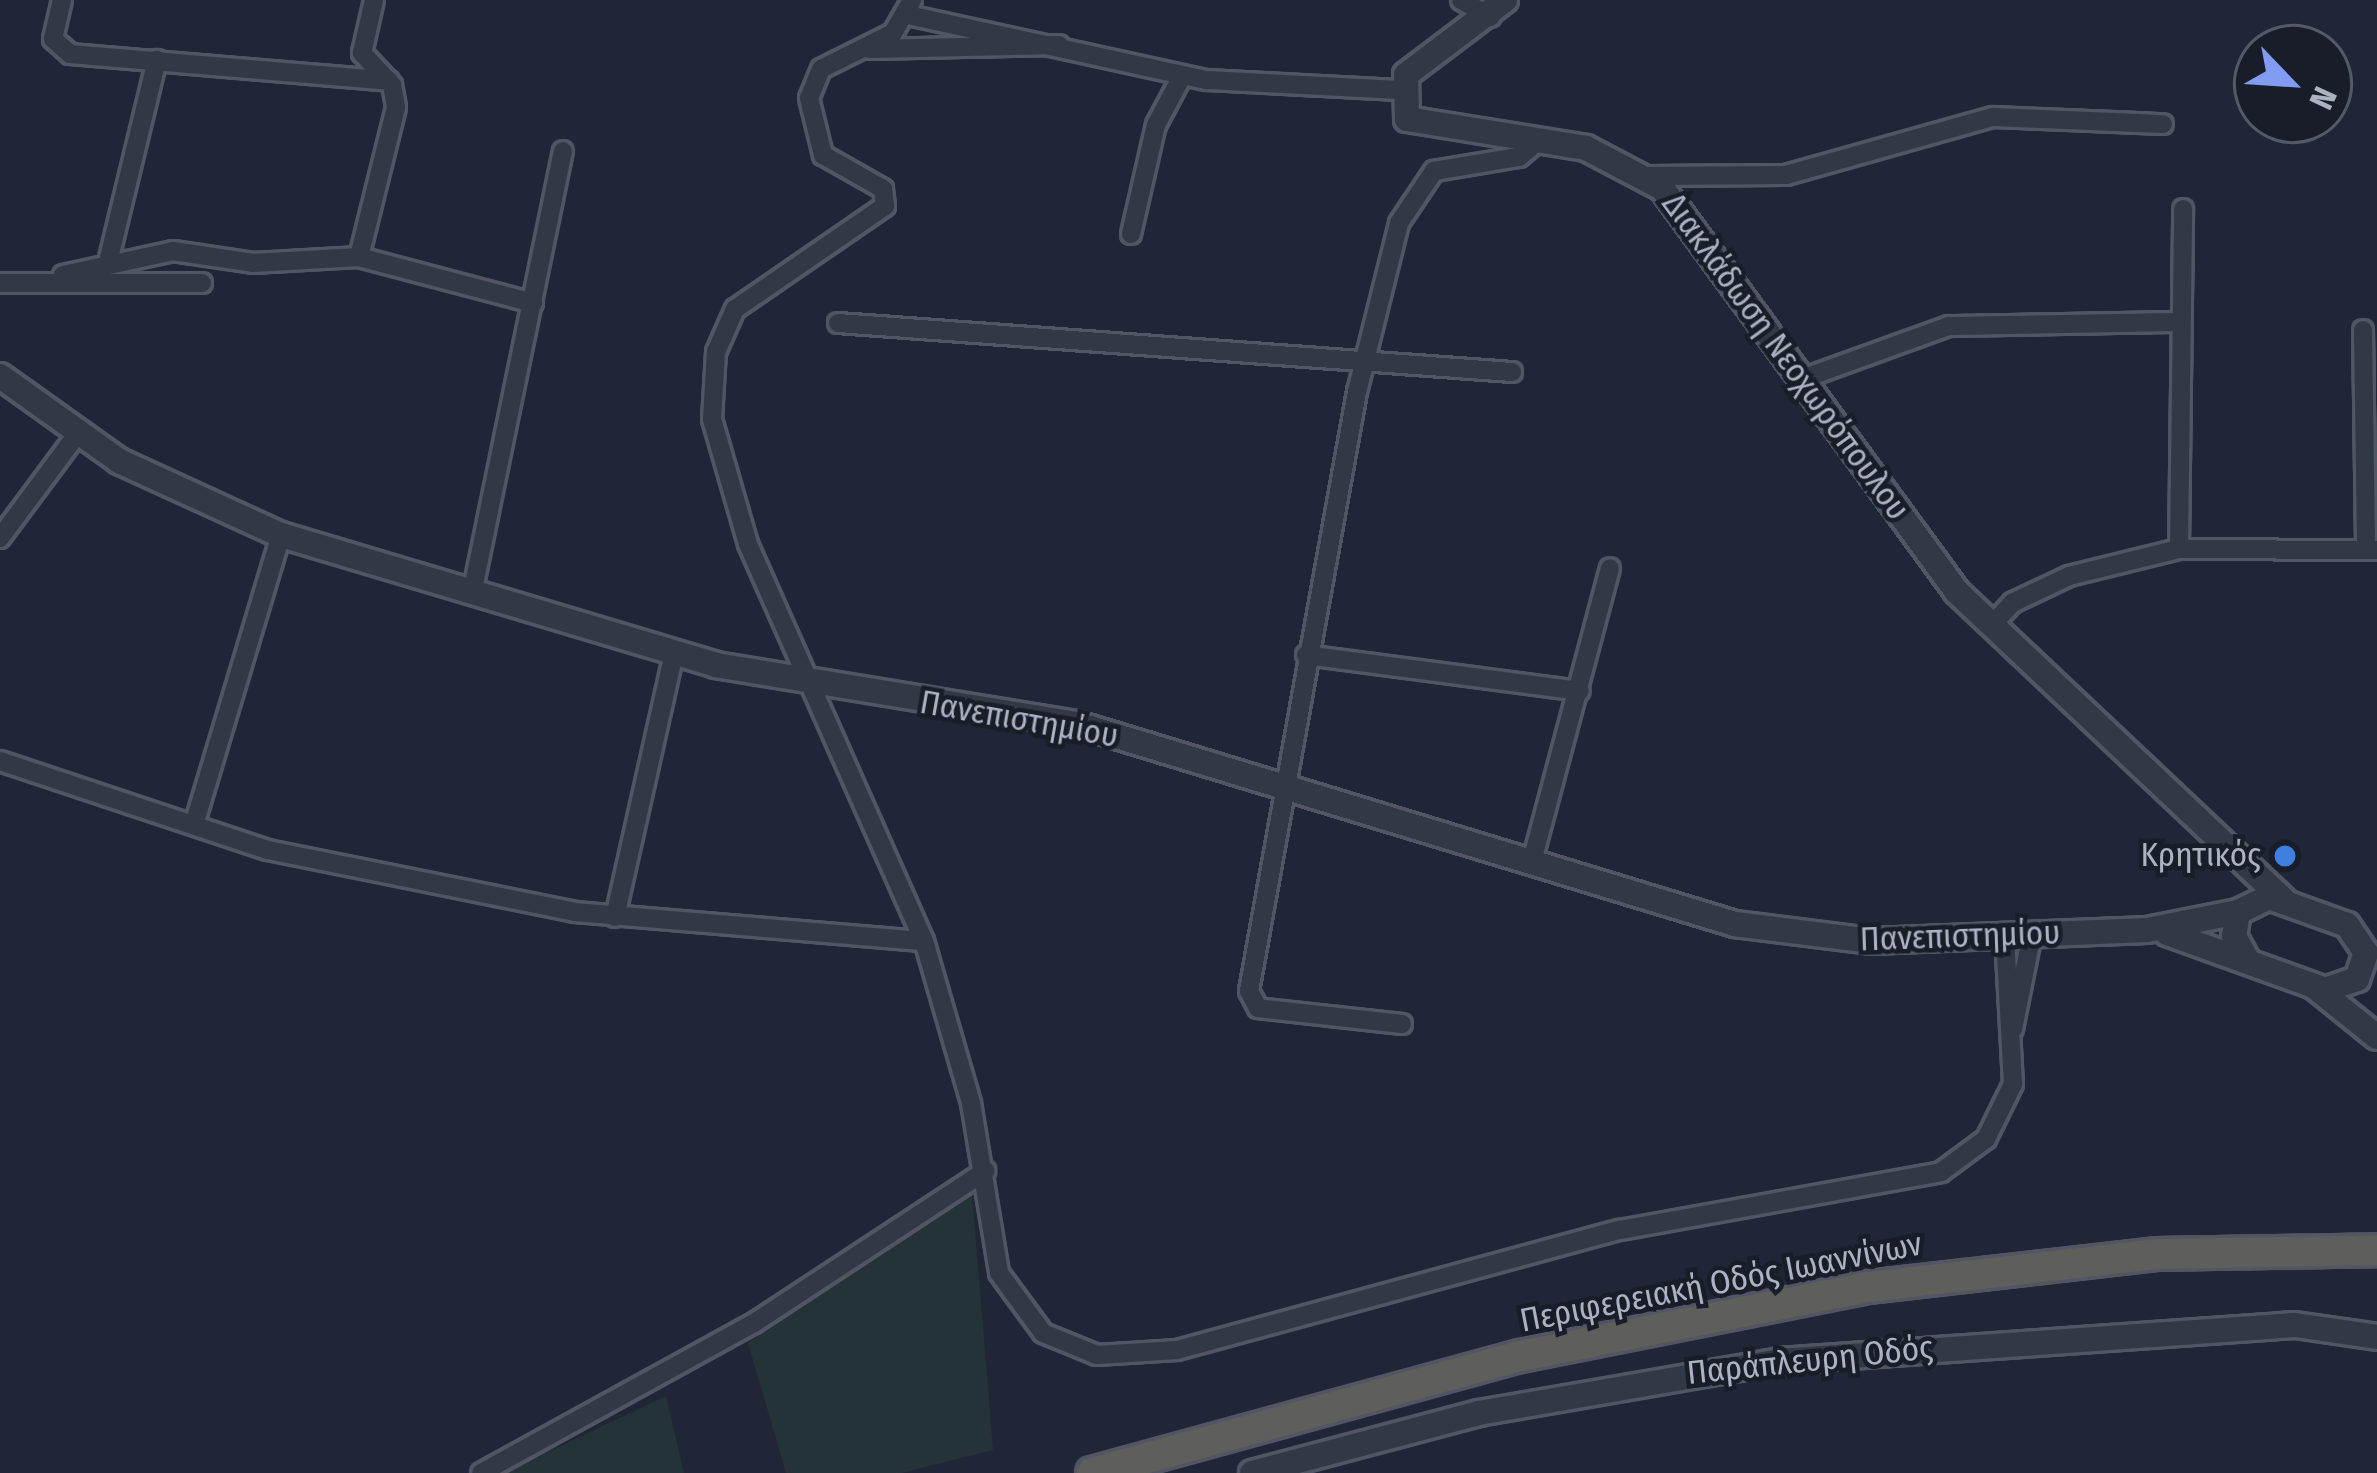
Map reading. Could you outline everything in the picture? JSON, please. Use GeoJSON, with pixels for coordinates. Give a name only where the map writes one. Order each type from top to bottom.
{"type":"FeatureCollection","features":[{"type":"Feature","properties":{"kind":"highway","name":"Περιφερειακή Οδός Ιωαννίνων"},"geometry":{"type":"LineString","coordinates":[[1092,1473],[1520,1356],[1868,1287],[2156,1254],[2377,1250]]}},
{"type":"Feature","properties":{"kind":"street"},"geometry":{"type":"LineString","coordinates":[[62,0],[58,49],[389,81]]}},
{"type":"Feature","properties":{"kind":"street"},"geometry":{"type":"LineString","coordinates":[[359,257],[394,114],[389,81],[362,53],[374,0]]}},
{"type":"Feature","properties":{"kind":"street"},"geometry":{"type":"LineString","coordinates":[[1461,0],[1498,9]]}},
{"type":"Feature","properties":{"kind":"street"},"geometry":{"type":"LineString","coordinates":[[870,49],[910,8],[1182,76],[1399,90],[1415,66],[1498,9]]}},
{"type":"Feature","properties":{"kind":"street"},"geometry":{"type":"LineString","coordinates":[[1059,45],[870,49],[821,69],[810,118],[823,154],[881,187],[885,206],[743,300],[720,336],[712,386],[720,470],[924,941],[985,1171],[996,1262],[1030,1321],[1076,1351],[1148,1355],[1603,1234],[1941,1172],[2002,1114],[2032,934]]}},
{"type":"Feature","properties":{"kind":"street"},"geometry":{"type":"LineString","coordinates":[[109,258],[158,60]]}},
{"type":"Feature","properties":{"kind":"street"},"geometry":{"type":"LineString","coordinates":[[1131,235],[1156,125],[1182,76]]}},
{"type":"Feature","properties":{"kind":"street","name":"Διακλάδωση Νεοχωρόπουλου"},"geometry":{"type":"LineString","coordinates":[[1399,90],[1403,113],[1427,128],[1586,148],[1648,176],[1990,627],[2214,844],[2284,900]]}},
{"type":"Feature","properties":{"kind":"street"},"geometry":{"type":"LineString","coordinates":[[1648,176],[1786,175],[1993,117],[2163,124]]}},
{"type":"Feature","properties":{"kind":"street"},"geometry":{"type":"LineString","coordinates":[[1402,1024],[1251,1002],[1283,791],[1366,359],[1419,184],[1445,166],[1519,157],[1537,142]]}},
{"type":"Feature","properties":{"kind":"street"},"geometry":{"type":"LineString","coordinates":[[472,594],[563,151]]}},
{"type":"Feature","properties":{"kind":"street"},"geometry":{"type":"LineString","coordinates":[[2179,549],[2182,209]]}},
{"type":"Feature","properties":{"kind":"street"},"geometry":{"type":"LineString","coordinates":[[63,275],[109,258],[359,257],[533,303]]}},
{"type":"Feature","properties":{"kind":"street"},"geometry":{"type":"LineString","coordinates":[[0,283],[63,275],[202,284]]}},
{"type":"Feature","properties":{"kind":"street"},"geometry":{"type":"LineString","coordinates":[[1805,378],[1949,326],[2178,322]]}},
{"type":"Feature","properties":{"kind":"street"},"geometry":{"type":"LineString","coordinates":[[838,323],[1512,372]]}},
{"type":"Feature","properties":{"kind":"street"},"geometry":{"type":"LineString","coordinates":[[1990,627],[2012,603],[2069,576],[2179,549],[2372,550],[2362,330]]}},
{"type":"Feature","properties":{"kind":"street","name":"Πανεπιστημίου"},"geometry":{"type":"LineString","coordinates":[[0,376],[78,433],[280,535],[674,654],[814,686],[1077,724],[1531,865],[1803,939],[2147,930],[2284,900]]}},
{"type":"Feature","properties":{"kind":"street"},"geometry":{"type":"LineString","coordinates":[[0,538],[78,433]]}},
{"type":"Feature","properties":{"kind":"street"},"geometry":{"type":"LineString","coordinates":[[194,825],[280,535]]}},
{"type":"Feature","properties":{"kind":"street"},"geometry":{"type":"LineString","coordinates":[[1531,865],[1610,568]]}},
{"type":"Feature","properties":{"kind":"street"},"geometry":{"type":"LineString","coordinates":[[616,917],[674,654]]}},
{"type":"Feature","properties":{"kind":"street"},"geometry":{"type":"LineString","coordinates":[[1306,655],[1580,691]]}},
{"type":"Feature","properties":{"kind":"street"},"geometry":{"type":"LineString","coordinates":[[0,761],[306,859],[616,917],[924,941]]}},
{"type":"Feature","properties":{"kind":"street","name":"Διακλάδωση Νεοχωρόπουλου"},"geometry":{"type":"LineString","coordinates":[[2214,844],[2240,909],[2234,936],[2247,959]]}},
{"type":"Feature","properties":{"kind":"street"},"geometry":{"type":"LineString","coordinates":[[2284,900],[2336,919],[2356,932],[2368,961],[2377,1028]]}},
{"type":"Feature","properties":{"kind":"street"},"geometry":{"type":"LineString","coordinates":[[2336,919],[2377,920]]}},
{"type":"Feature","properties":{"kind":"street","name":"Πανεπιστημίου"},"geometry":{"type":"LineString","coordinates":[[2147,930],[2247,959],[2314,987]]}},
{"type":"Feature","properties":{"kind":"street"},"geometry":{"type":"LineString","coordinates":[[2005,935],[2014,1029]]}},
{"type":"Feature","properties":{"kind":"street"},"geometry":{"type":"LineString","coordinates":[[2314,987],[2335,990],[2368,961]]}},
{"type":"Feature","properties":{"kind":"street"},"geometry":{"type":"LineString","coordinates":[[2314,987],[2377,1037]]}},
{"type":"Feature","properties":{"kind":"street"},"geometry":{"type":"LineString","coordinates":[[481,1473],[754,1323],[985,1171]]}},
{"type":"Feature","properties":{"kind":"street","name":"Παράπλευρη Οδός"},"geometry":{"type":"LineString","coordinates":[[1252,1473],[1479,1413],[1779,1360],[2295,1324],[2377,1337]]}},
{"type":"Feature","properties":{"kind":"shaded area"},"geometry":{"type":"Polygon","coordinates":[[[972,1192],[993,1450],[902,1473],[786,1473],[748,1343],[972,1192]]]}},
{"type":"Feature","properties":{"kind":"shaded area"},"geometry":{"type":"Polygon","coordinates":[[[666,1396],[684,1473],[503,1473],[666,1396]]]}},
{"type":"Feature","properties":{"kind":"place","name":"Κρητικός"},"geometry":{"type":"Point","coordinates":[2285,856]}}]}
